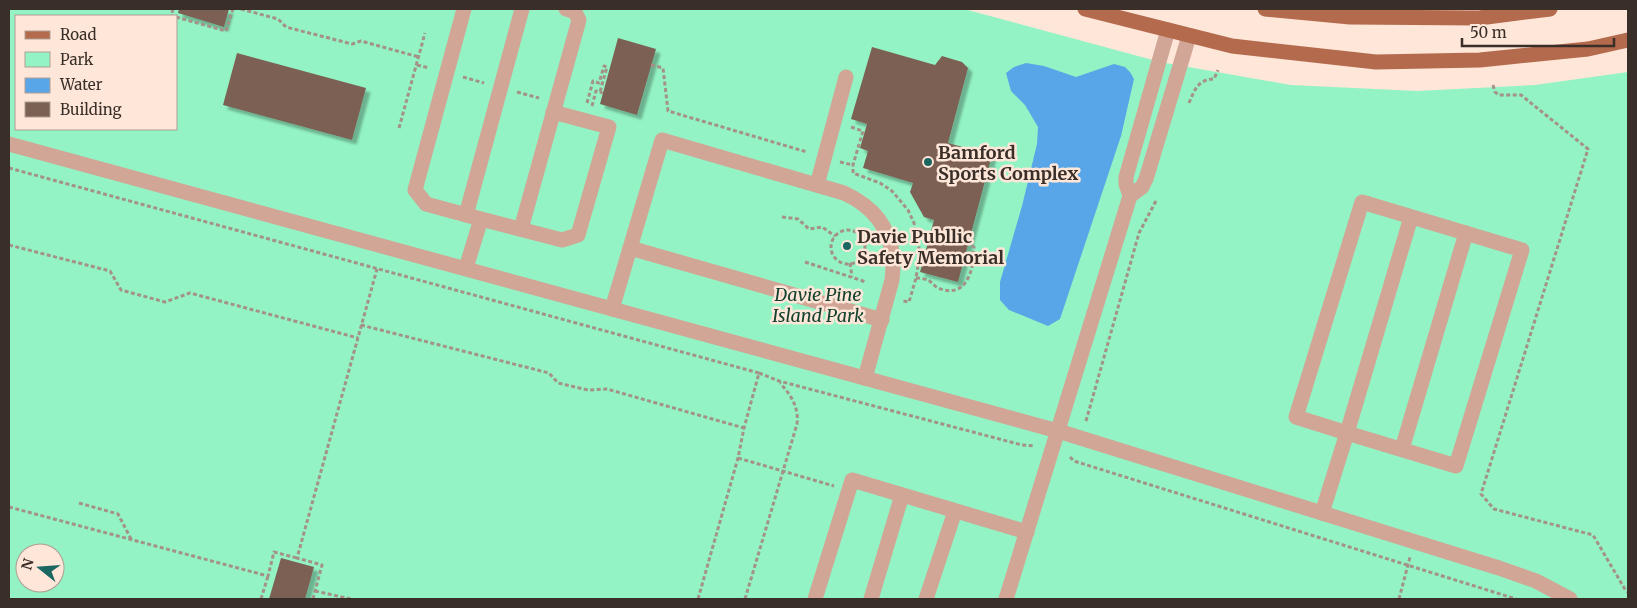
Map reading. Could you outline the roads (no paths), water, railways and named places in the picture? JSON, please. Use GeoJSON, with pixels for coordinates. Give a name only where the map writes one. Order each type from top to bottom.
{"type":"FeatureCollection","features":[{"type":"Feature","properties":{"kind":"main road"},"geometry":{"type":"LineString","coordinates":[[1085,9],[1232,46],[1376,62],[1480,60],[1588,49],[1628,40]]}},
{"type":"Feature","properties":{"kind":"main road"},"geometry":{"type":"LineString","coordinates":[[1264,9],[1350,17],[1479,18],[1550,9]]}},
{"type":"Feature","properties":{"kind":"lane"},"geometry":{"type":"LineString","coordinates":[[464,9],[415,190],[426,204],[562,240],[578,235],[609,127],[553,112]]}},
{"type":"Feature","properties":{"kind":"lane"},"geometry":{"type":"LineString","coordinates":[[466,215],[522,9]]}},
{"type":"Feature","properties":{"kind":"lane"},"geometry":{"type":"LineString","coordinates":[[520,229],[579,20],[575,12],[566,9]]}},
{"type":"Feature","properties":{"kind":"lane"},"geometry":{"type":"LineString","coordinates":[[1006,599],[1130,196],[1126,177],[1168,30]]}},
{"type":"Feature","properties":{"kind":"lane"},"geometry":{"type":"LineString","coordinates":[[1130,196],[1142,187],[1146,179],[1189,36]]}},
{"type":"Feature","properties":{"kind":"lane"},"geometry":{"type":"LineString","coordinates":[[817,185],[846,78]]}},
{"type":"Feature","properties":{"kind":"lane"},"geometry":{"type":"LineString","coordinates":[[612,309],[662,140],[844,193],[856,198],[877,216],[890,244],[894,267],[882,320],[865,378]]}},
{"type":"Feature","properties":{"kind":"lane"},"geometry":{"type":"LineString","coordinates":[[9,144],[1058,431],[1536,581],[1570,599]]}},
{"type":"Feature","properties":{"kind":"lane"},"geometry":{"type":"LineString","coordinates":[[1362,202],[1411,216],[1522,250],[1456,466],[1296,417],[1362,202]]}},
{"type":"Feature","properties":{"kind":"lane"},"geometry":{"type":"LineString","coordinates":[[1322,513],[1411,216]]}},
{"type":"Feature","properties":{"kind":"lane"},"geometry":{"type":"LineString","coordinates":[[466,268],[481,219]]}},
{"type":"Feature","properties":{"kind":"lane"},"geometry":{"type":"LineString","coordinates":[[1402,449],[1466,233]]}},
{"type":"Feature","properties":{"kind":"lane"},"geometry":{"type":"LineString","coordinates":[[630,248],[882,320]]}},
{"type":"Feature","properties":{"kind":"lane"},"geometry":{"type":"LineString","coordinates":[[815,599],[852,480],[1027,532]]}},
{"type":"Feature","properties":{"kind":"lane"},"geometry":{"type":"LineString","coordinates":[[871,599],[902,495]]}},
{"type":"Feature","properties":{"kind":"lane"},"geometry":{"type":"LineString","coordinates":[[926,599],[954,511]]}},
{"type":"Feature","properties":{"kind":"water"},"geometry":{"type":"Polygon","coordinates":[[[1026,63],[1044,66],[1076,77],[1114,64],[1125,67],[1134,79],[1121,136],[1060,319],[1048,326],[1009,310],[1000,300],[1000,282],[1022,206],[1037,144],[1038,127],[1025,105],[1011,91],[1006,73],[1014,67],[1026,63]]]}},
{"type":"Feature","properties":{"kind":"place","name":"Bamford Sports Complex"},"geometry":{"type":"Point","coordinates":[928,162]}},
{"type":"Feature","properties":{"kind":"place","name":"Davie Publlic Safety Memorial"},"geometry":{"type":"Point","coordinates":[847,246]}},
{"type":"Feature","properties":{"kind":"park label","name":"Davie Pine Island Park"},"geometry":{"type":"Point","coordinates":[818,304]}}]}
